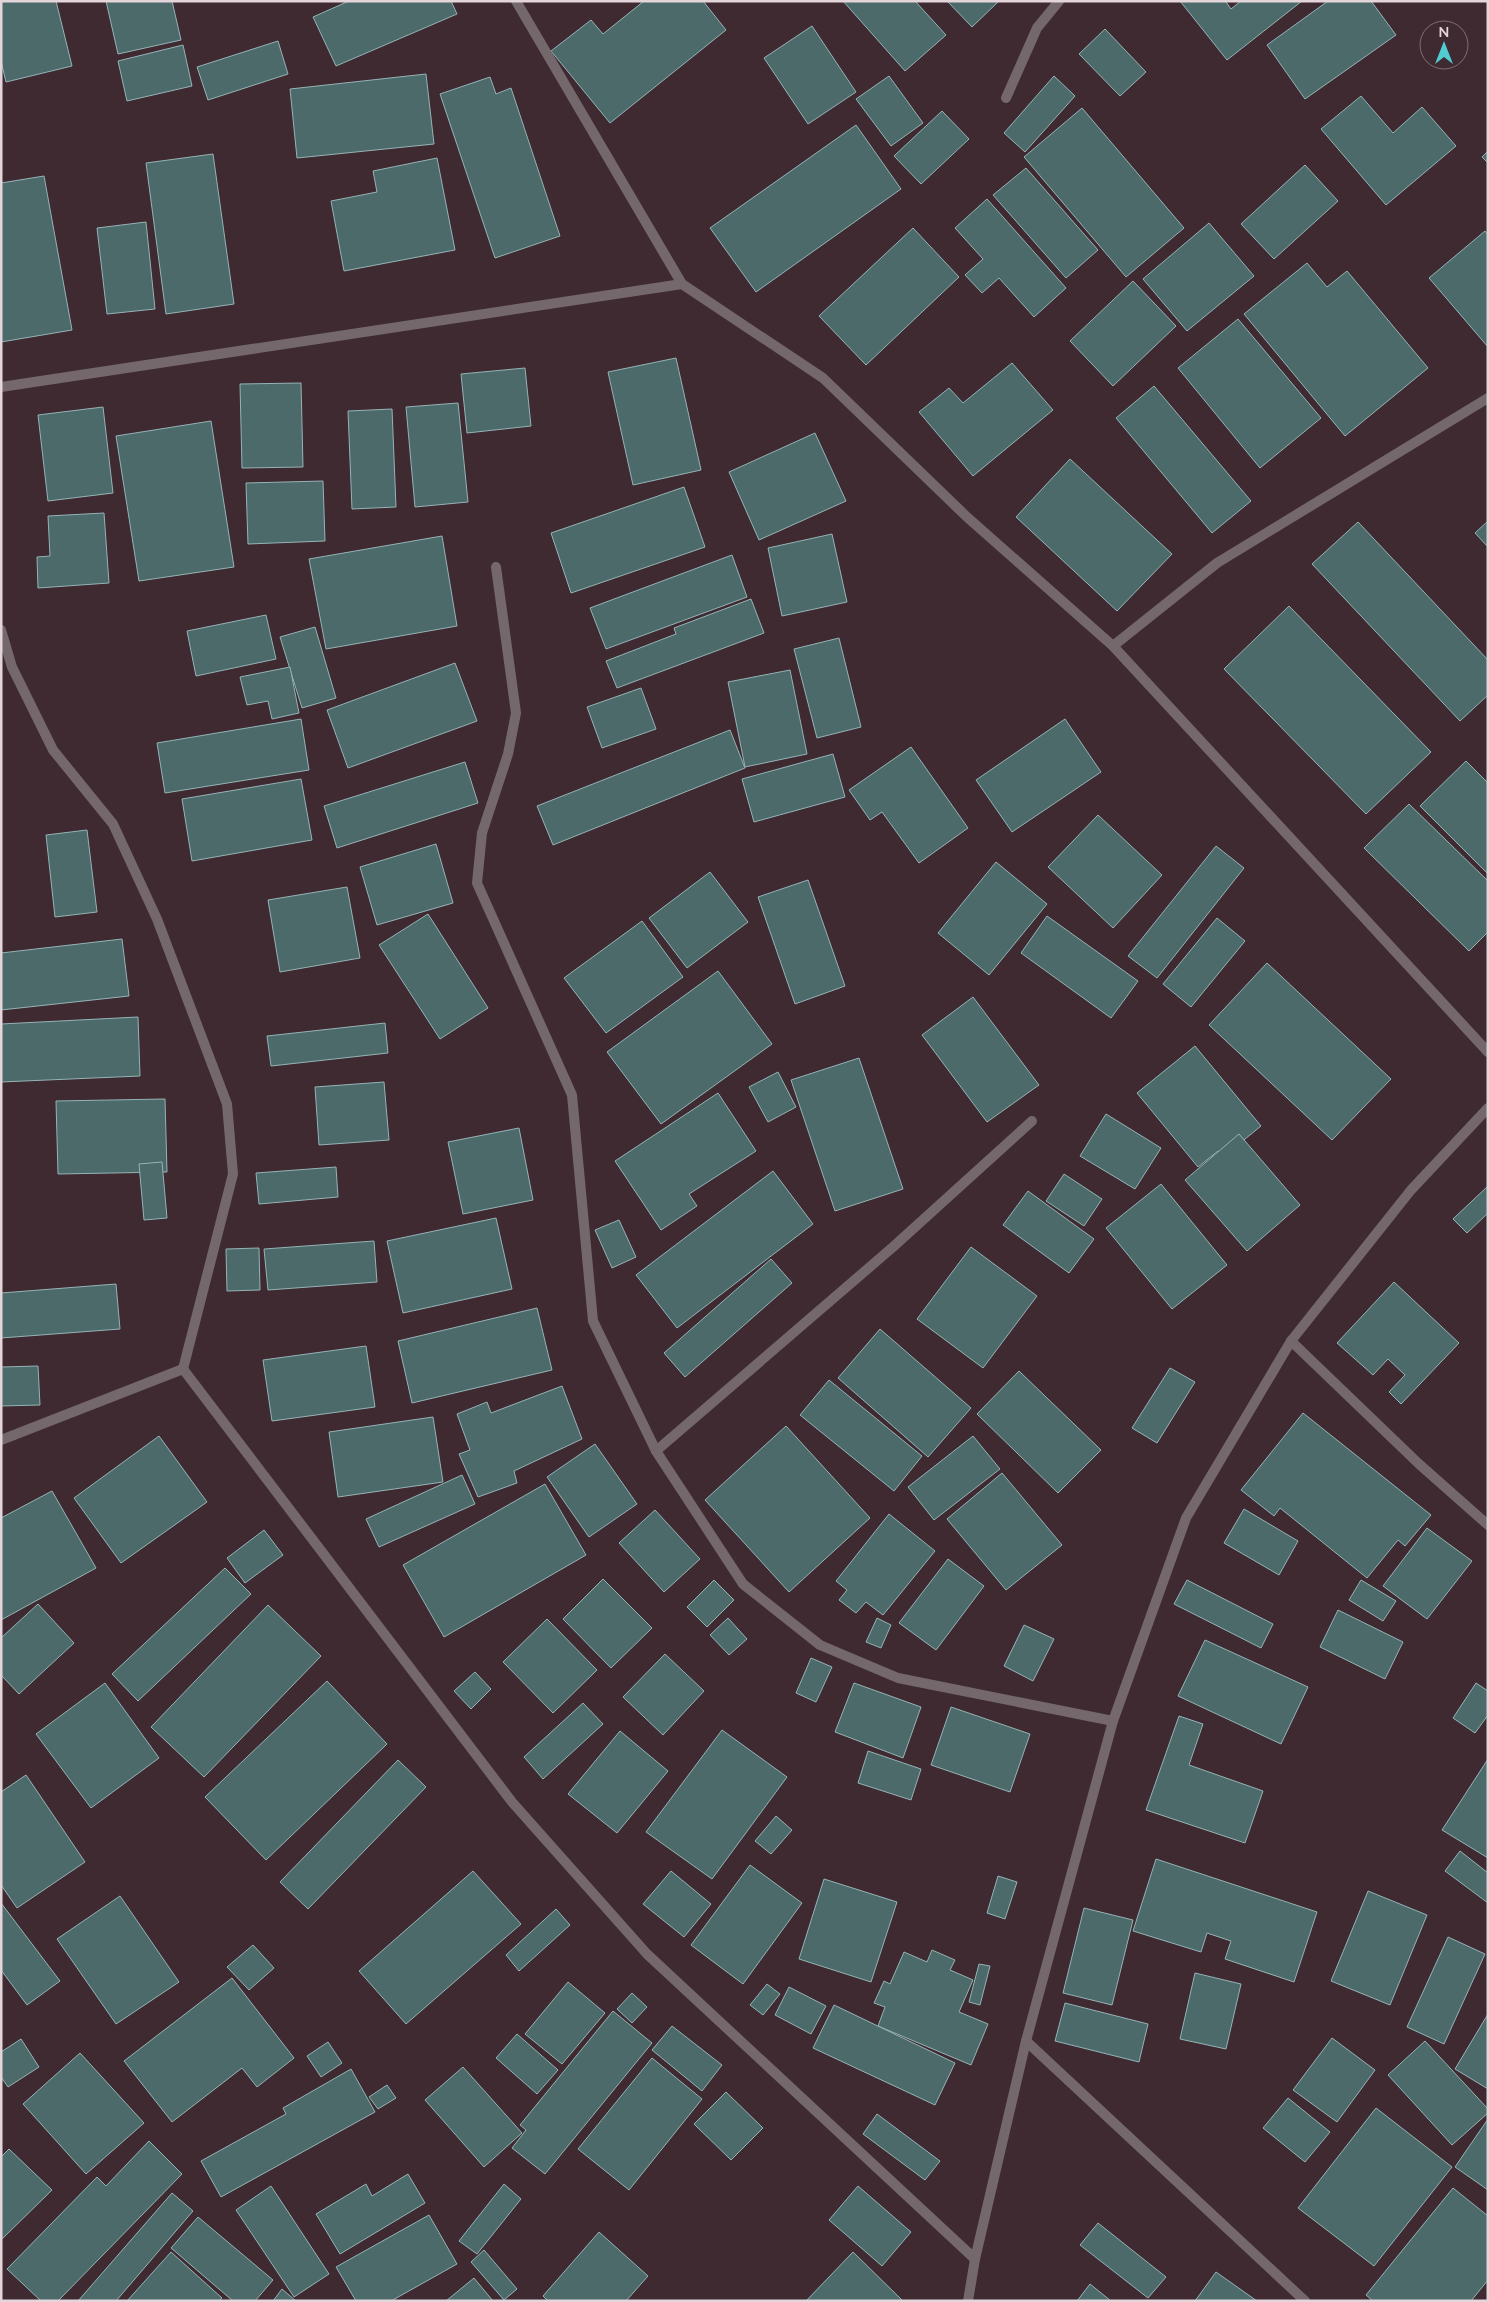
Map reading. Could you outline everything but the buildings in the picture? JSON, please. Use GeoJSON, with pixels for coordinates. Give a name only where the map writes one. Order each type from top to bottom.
{"type":"FeatureCollection","features":[{"type":"Feature","properties":{"kind":"street"},"geometry":{"type":"LineString","coordinates":[[516,1],[682,284],[823,378],[967,517],[1113,646],[1488,1052]]}},
{"type":"Feature","properties":{"kind":"street"},"geometry":{"type":"LineString","coordinates":[[1006,98],[1037,28],[1059,1]]}},
{"type":"Feature","properties":{"kind":"street"},"geometry":{"type":"LineString","coordinates":[[1,387],[682,284]]}},
{"type":"Feature","properties":{"kind":"street"},"geometry":{"type":"LineString","coordinates":[[1113,646],[1217,563],[1488,398]]}},
{"type":"Feature","properties":{"kind":"street"},"geometry":{"type":"LineString","coordinates":[[496,567],[516,713],[508,754],[482,833],[477,883],[572,1095],[594,1321],[656,1451],[744,1584],[820,1645],[898,1678],[1113,1721]]}},
{"type":"Feature","properties":{"kind":"street"},"geometry":{"type":"LineString","coordinates":[[1,630],[12,666],[53,750],[113,824],[157,919],[228,1104],[233,1174],[182,1369]]}},
{"type":"Feature","properties":{"kind":"street"},"geometry":{"type":"LineString","coordinates":[[968,2301],[975,2259],[1026,2041],[1113,1721],[1186,1518],[1291,1341],[1411,1190],[1488,1108]]}},
{"type":"Feature","properties":{"kind":"street"},"geometry":{"type":"LineString","coordinates":[[656,1451],[893,1247],[1032,1121]]}},
{"type":"Feature","properties":{"kind":"street"},"geometry":{"type":"LineString","coordinates":[[1291,1341],[1419,1464],[1488,1525]]}},
{"type":"Feature","properties":{"kind":"street"},"geometry":{"type":"LineString","coordinates":[[1,1440],[182,1369]]}},
{"type":"Feature","properties":{"kind":"street"},"geometry":{"type":"LineString","coordinates":[[182,1369],[512,1802],[647,1954],[975,2259]]}},
{"type":"Feature","properties":{"kind":"street"},"geometry":{"type":"LineString","coordinates":[[1026,2041],[1305,2301]]}}]}
